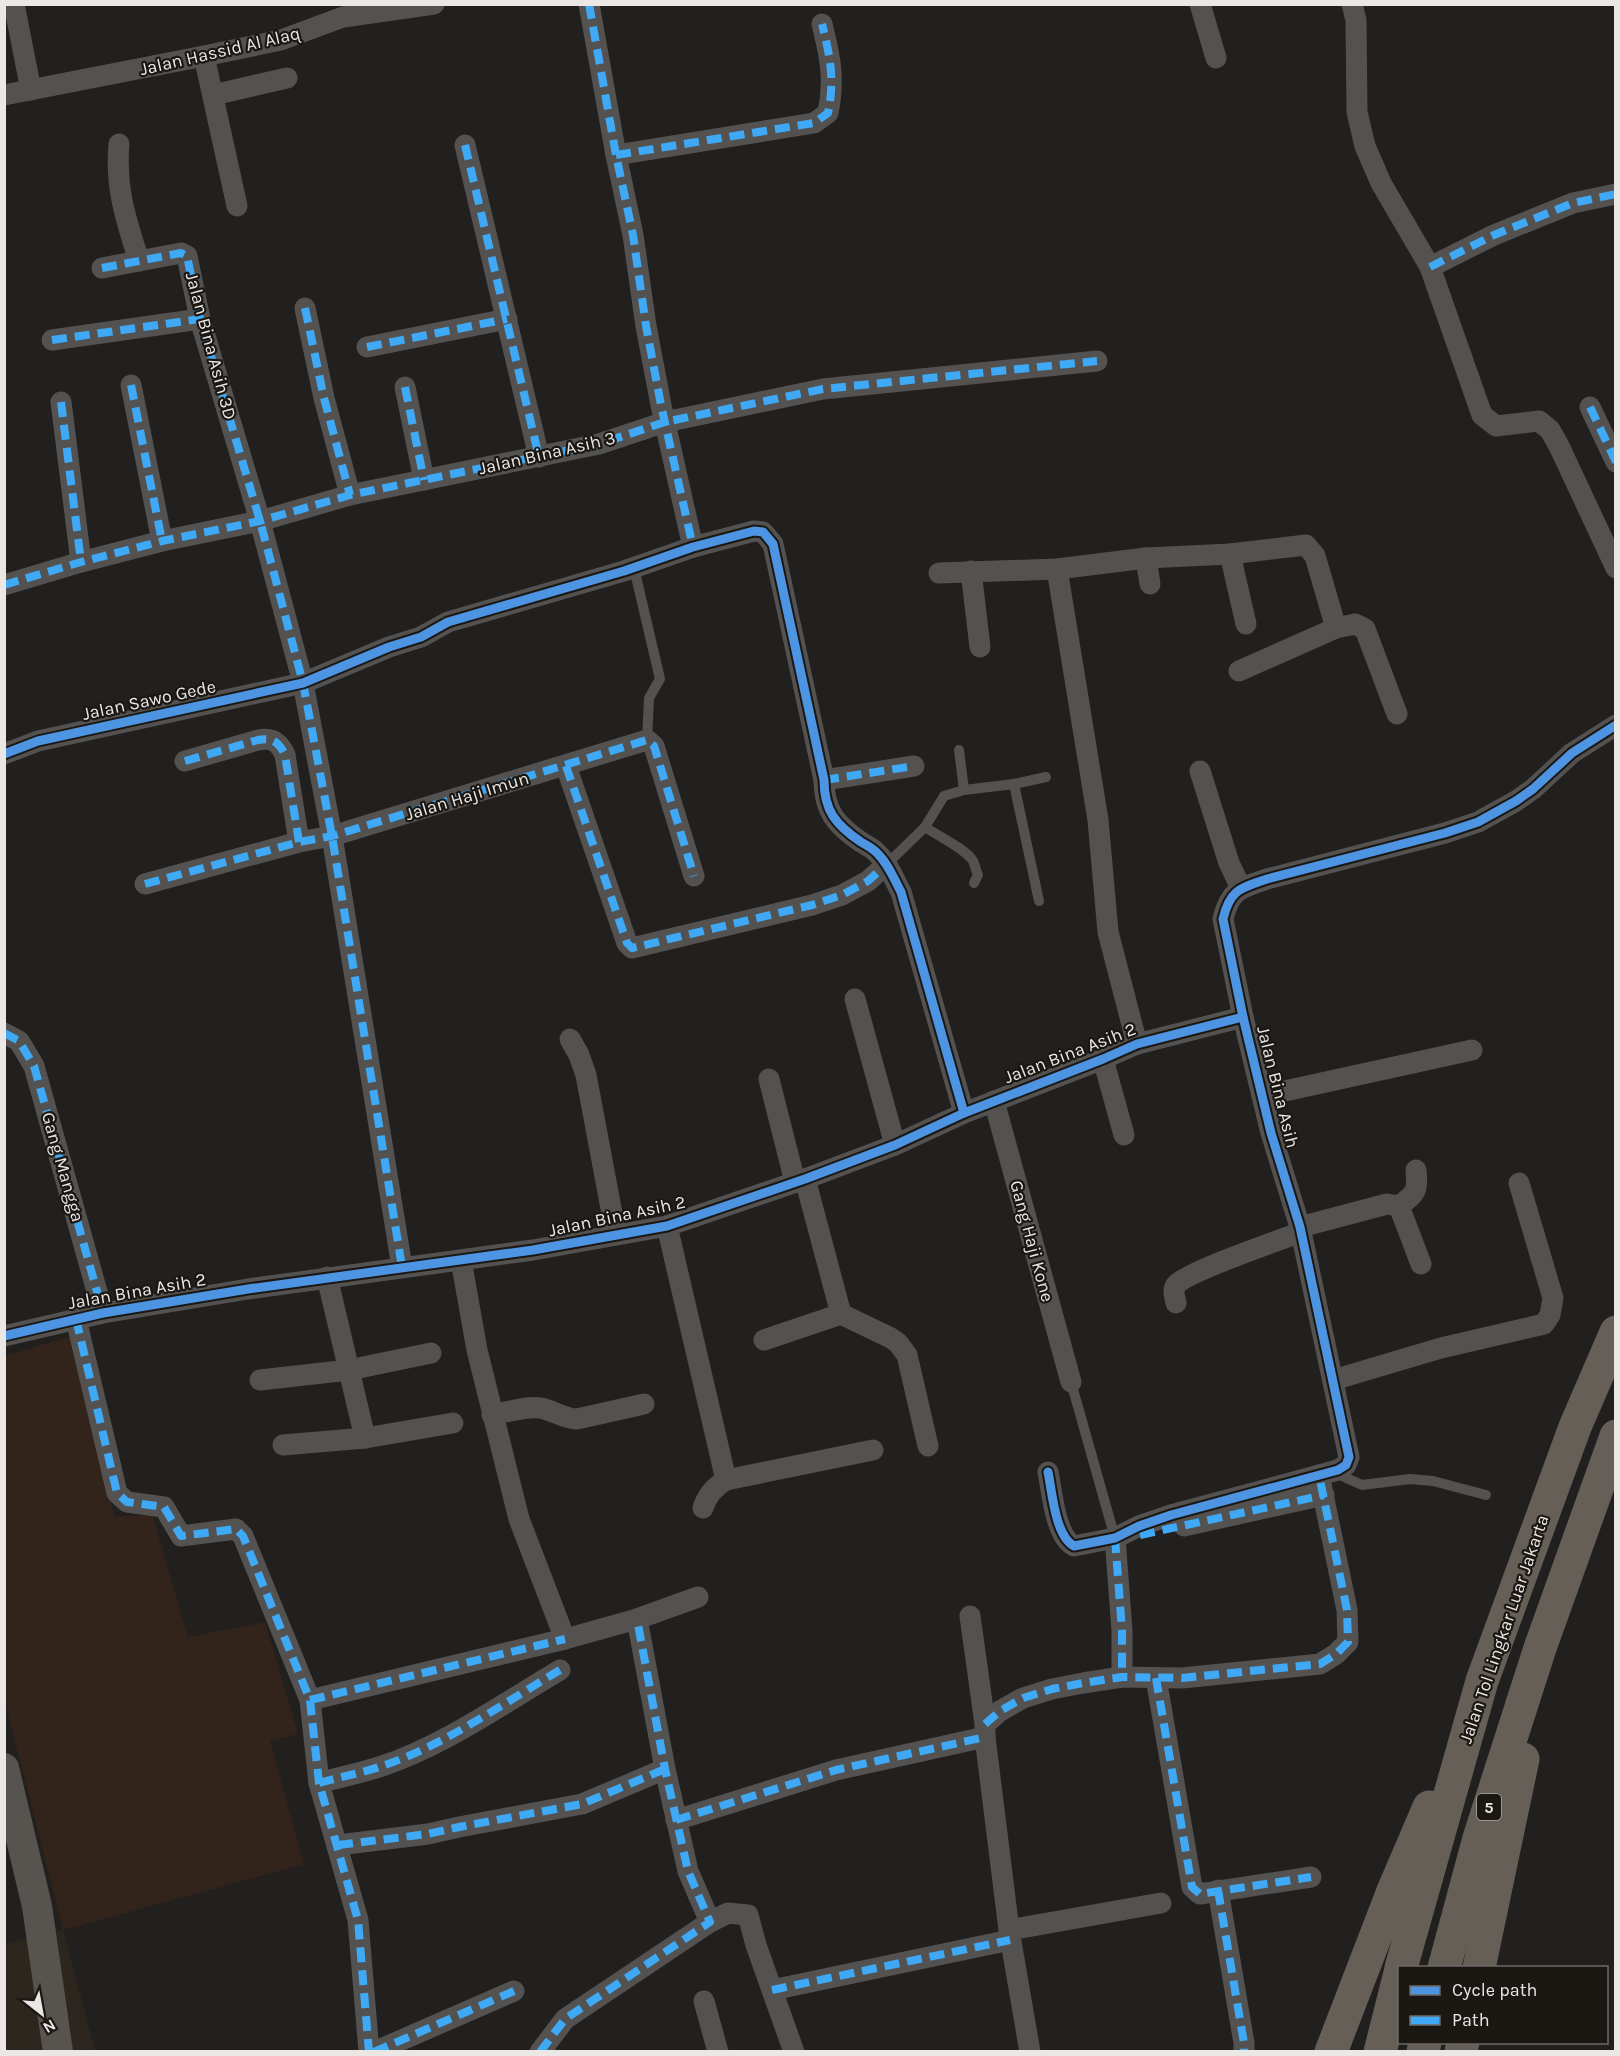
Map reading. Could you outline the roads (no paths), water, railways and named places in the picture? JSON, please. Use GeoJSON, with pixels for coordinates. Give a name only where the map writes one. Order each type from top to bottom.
{"type":"FeatureCollection","features":[{"type":"Feature","properties":{"kind":"highway","name":"Jalan Tol Lingkar Luar Jakarta"},"geometry":{"type":"LineString","coordinates":[[1402,1966],[1482,1681],[1575,1427],[1616,1332]]}},
{"type":"Feature","properties":{"kind":"highway","name":"5"},"geometry":{"type":"LineString","coordinates":[[1445,1966],[1479,1838],[1540,1648],[1616,1436]]}},
{"type":"Feature","properties":{"kind":"highway"},"geometry":{"type":"LineString","coordinates":[[1479,1966],[1520,1775],[1540,1648]]}},
{"type":"Feature","properties":{"kind":"highway"},"geometry":{"type":"LineString","coordinates":[[1331,2052],[1393,1891],[1482,1681]]}},
{"type":"Feature","properties":{"kind":"highway"},"geometry":{"type":"LineString","coordinates":[[1380,2052],[1398,1981]]}},
{"type":"Feature","properties":{"kind":"main road"},"geometry":{"type":"LineString","coordinates":[[4,1768],[37,1906],[58,2052]]}},
{"type":"Feature","properties":{"kind":"street"},"geometry":{"type":"LineString","coordinates":[[14,4],[31,90]]}},
{"type":"Feature","properties":{"kind":"street","name":"Jalan Hassid Al Alaq"},"geometry":{"type":"LineString","coordinates":[[4,95],[281,40],[342,11],[434,4]]}},
{"type":"Feature","properties":{"kind":"street"},"geometry":{"type":"LineString","coordinates":[[589,4],[633,235],[646,326],[693,547]]}},
{"type":"Feature","properties":{"kind":"street"},"geometry":{"type":"LineString","coordinates":[[1200,4],[1216,58]]}},
{"type":"Feature","properties":{"kind":"street"},"geometry":{"type":"LineString","coordinates":[[1352,4],[1356,20],[1357,112],[1365,146],[1381,183],[1430,267],[1482,415],[1496,426],[1539,421],[1550,430],[1616,568]]}},
{"type":"Feature","properties":{"kind":"street"},"geometry":{"type":"LineString","coordinates":[[616,155],[814,123],[828,113],[832,85],[831,62],[822,24]]}},
{"type":"Feature","properties":{"kind":"street"},"geometry":{"type":"LineString","coordinates":[[204,56],[237,206]]}},
{"type":"Feature","properties":{"kind":"street"},"geometry":{"type":"LineString","coordinates":[[213,95],[287,78]]}},
{"type":"Feature","properties":{"kind":"street"},"geometry":{"type":"LineString","coordinates":[[119,144],[117,168],[123,210],[139,261]]}},
{"type":"Feature","properties":{"kind":"street"},"geometry":{"type":"LineString","coordinates":[[465,145],[539,457]]}},
{"type":"Feature","properties":{"kind":"street"},"geometry":{"type":"LineString","coordinates":[[1430,267],[1494,235],[1573,203],[1616,194]]}},
{"type":"Feature","properties":{"kind":"street","name":"Jalan Bina Asih 3D"},"geometry":{"type":"LineString","coordinates":[[102,268],[181,253],[188,256],[200,319],[260,520],[303,683],[332,836],[402,1267]]}},
{"type":"Feature","properties":{"kind":"street"},"geometry":{"type":"LineString","coordinates":[[305,308],[324,398],[350,495]]}},
{"type":"Feature","properties":{"kind":"street"},"geometry":{"type":"LineString","coordinates":[[51,340],[200,319]]}},
{"type":"Feature","properties":{"kind":"street"},"geometry":{"type":"LineString","coordinates":[[367,347],[507,319]]}},
{"type":"Feature","properties":{"kind":"street","name":"Jalan Bina Asih 3"},"geometry":{"type":"LineString","coordinates":[[4,585],[81,562],[162,541],[260,520],[350,495],[599,444],[665,422],[823,389],[1097,361]]}},
{"type":"Feature","properties":{"kind":"street"},"geometry":{"type":"LineString","coordinates":[[131,385],[162,541]]}},
{"type":"Feature","properties":{"kind":"street"},"geometry":{"type":"LineString","coordinates":[[405,387],[424,480]]}},
{"type":"Feature","properties":{"kind":"street"},"geometry":{"type":"LineString","coordinates":[[61,402],[81,562]]}},
{"type":"Feature","properties":{"kind":"street"},"geometry":{"type":"LineString","coordinates":[[1590,407],[1616,462]]}},
{"type":"Feature","properties":{"kind":"street","name":"Jalan Sawo Gede"},"geometry":{"type":"LineString","coordinates":[[4,754],[38,741],[303,683],[389,647],[421,637],[448,622],[634,568],[693,547],[754,531],[763,532],[774,544],[824,780],[824,796],[831,814],[843,829],[875,851],[887,864]]}},
{"type":"Feature","properties":{"kind":"street"},"geometry":{"type":"LineString","coordinates":[[939,573],[1057,569],[1146,558],[1230,554],[1306,545],[1315,556],[1336,628]]}},
{"type":"Feature","properties":{"kind":"street"},"geometry":{"type":"LineString","coordinates":[[1230,554],[1246,624]]}},
{"type":"Feature","properties":{"kind":"street"},"geometry":{"type":"LineString","coordinates":[[1146,558],[1150,585]]}},
{"type":"Feature","properties":{"kind":"street"},"geometry":{"type":"LineString","coordinates":[[1057,569],[1098,820],[1108,932],[1137,1044]]}},
{"type":"Feature","properties":{"kind":"street"},"geometry":{"type":"LineString","coordinates":[[971,571],[980,647]]}},
{"type":"Feature","properties":{"kind":"street"},"geometry":{"type":"LineString","coordinates":[[1239,671],[1336,628],[1355,624],[1365,629],[1397,714]]}},
{"type":"Feature","properties":{"kind":"street"},"geometry":{"type":"LineString","coordinates":[[1200,771],[1229,863],[1241,888],[1445,833],[1498,812],[1533,789],[1581,746],[1616,725]]}},
{"type":"Feature","properties":{"kind":"street"},"geometry":{"type":"LineString","coordinates":[[185,760],[267,738],[275,740],[282,747],[285,755],[299,842]]}},
{"type":"Feature","properties":{"kind":"street"},"geometry":{"type":"LineString","coordinates":[[647,740],[654,746],[694,876]]}},
{"type":"Feature","properties":{"kind":"street","name":"Jalan Haji Imun"},"geometry":{"type":"LineString","coordinates":[[145,884],[299,842],[332,836],[647,740]]}},
{"type":"Feature","properties":{"kind":"street"},"geometry":{"type":"LineString","coordinates":[[566,766],[627,943],[632,948],[812,905],[868,881],[887,864],[901,892],[964,1113]]}},
{"type":"Feature","properties":{"kind":"street"},"geometry":{"type":"LineString","coordinates":[[824,780],[914,766]]}},
{"type":"Feature","properties":{"kind":"street","name":"Jalan Bina Asih"},"geometry":{"type":"LineString","coordinates":[[1241,888],[1226,904],[1223,919],[1243,1017],[1271,1133],[1301,1229],[1349,1457],[1346,1466],[1327,1480]]}},
{"type":"Feature","properties":{"kind":"street"},"geometry":{"type":"LineString","coordinates":[[855,999],[895,1145]]}},
{"type":"Feature","properties":{"kind":"street","name":"Jalan Bina Asih 2"},"geometry":{"type":"LineString","coordinates":[[4,1336],[103,1313],[327,1276],[533,1250],[667,1226],[800,1181],[895,1145],[964,1113],[1137,1044],[1243,1017]]}},
{"type":"Feature","properties":{"kind":"street","name":"Gang Mangga"},"geometry":{"type":"LineString","coordinates":[[4,1033],[19,1041],[34,1066],[103,1313]]}},
{"type":"Feature","properties":{"kind":"street"},"geometry":{"type":"LineString","coordinates":[[570,1039],[586,1075],[616,1235]]}},
{"type":"Feature","properties":{"kind":"street"},"geometry":{"type":"LineString","coordinates":[[1262,1096],[1472,1050]]}},
{"type":"Feature","properties":{"kind":"street"},"geometry":{"type":"LineString","coordinates":[[1103,1059],[1124,1135]]}},
{"type":"Feature","properties":{"kind":"street"},"geometry":{"type":"LineString","coordinates":[[769,1079],[841,1314]]}},
{"type":"Feature","properties":{"kind":"street","name":"Gang Haji Kone"},"geometry":{"type":"LineString","coordinates":[[994,1101],[1071,1382]]}},
{"type":"Feature","properties":{"kind":"street"},"geometry":{"type":"LineString","coordinates":[[1176,1303],[1173,1291],[1175,1286],[1180,1281],[1213,1265],[1301,1229],[1387,1204],[1399,1206],[1413,1196],[1416,1190],[1416,1170]]}},
{"type":"Feature","properties":{"kind":"street"},"geometry":{"type":"LineString","coordinates":[[1333,1380],[1441,1348],[1544,1324],[1550,1315],[1553,1298],[1519,1183]]}},
{"type":"Feature","properties":{"kind":"street"},"geometry":{"type":"LineString","coordinates":[[1399,1206],[1420,1264]]}},
{"type":"Feature","properties":{"kind":"street"},"geometry":{"type":"LineString","coordinates":[[667,1226],[726,1480]]}},
{"type":"Feature","properties":{"kind":"street"},"geometry":{"type":"LineString","coordinates":[[461,1260],[477,1350],[519,1519],[564,1639]]}},
{"type":"Feature","properties":{"kind":"street"},"geometry":{"type":"LineString","coordinates":[[327,1276],[365,1438]]}},
{"type":"Feature","properties":{"kind":"street"},"geometry":{"type":"LineString","coordinates":[[764,1340],[841,1314],[891,1338],[907,1355],[928,1446]]}},
{"type":"Feature","properties":{"kind":"street"},"geometry":{"type":"LineString","coordinates":[[76,1319],[117,1493],[127,1502],[164,1506],[181,1536],[236,1529],[243,1536],[310,1700],[320,1783],[358,1920],[369,2052]]}},
{"type":"Feature","properties":{"kind":"street"},"geometry":{"type":"LineString","coordinates":[[260,1380],[349,1370],[431,1353]]}},
{"type":"Feature","properties":{"kind":"street"},"geometry":{"type":"LineString","coordinates":[[492,1415],[538,1408],[569,1419],[577,1419],[644,1404]]}},
{"type":"Feature","properties":{"kind":"street"},"geometry":{"type":"LineString","coordinates":[[283,1445],[365,1438],[453,1424]]}},
{"type":"Feature","properties":{"kind":"street"},"geometry":{"type":"LineString","coordinates":[[703,1508],[706,1499],[715,1487],[726,1480],[873,1450]]}},
{"type":"Feature","properties":{"kind":"street"},"geometry":{"type":"LineString","coordinates":[[1048,1472],[1059,1525],[1069,1543],[1074,1546],[1115,1538],[1161,1518],[1327,1480]]}},
{"type":"Feature","properties":{"kind":"street"},"geometry":{"type":"LineString","coordinates":[[1140,1535],[1327,1480]]}},
{"type":"Feature","properties":{"kind":"street"},"geometry":{"type":"LineString","coordinates":[[676,1820],[836,1770],[985,1730],[1011,1704],[1036,1694],[1122,1677],[1182,1678],[1320,1664],[1336,1654],[1348,1642],[1347,1610],[1327,1480]]}},
{"type":"Feature","properties":{"kind":"street"},"geometry":{"type":"LineString","coordinates":[[1115,1538],[1122,1630],[1122,1677]]}},
{"type":"Feature","properties":{"kind":"street"},"geometry":{"type":"LineString","coordinates":[[310,1700],[564,1639],[637,1619],[698,1597]]}},
{"type":"Feature","properties":{"kind":"street"},"geometry":{"type":"LineString","coordinates":[[970,1616],[1009,1935],[1030,2052]]}},
{"type":"Feature","properties":{"kind":"street"},"geometry":{"type":"LineString","coordinates":[[637,1619],[664,1769],[688,1871],[710,1922]]}},
{"type":"Feature","properties":{"kind":"street"},"geometry":{"type":"LineString","coordinates":[[320,1783],[382,1766],[442,1740],[560,1670]]}},
{"type":"Feature","properties":{"kind":"street"},"geometry":{"type":"LineString","coordinates":[[1156,1678],[1192,1887],[1200,1894],[1311,1877]]}},
{"type":"Feature","properties":{"kind":"street"},"geometry":{"type":"LineString","coordinates":[[338,1845],[428,1834],[582,1804],[664,1769]]}},
{"type":"Feature","properties":{"kind":"street"},"geometry":{"type":"LineString","coordinates":[[1218,1890],[1244,2052]]}},
{"type":"Feature","properties":{"kind":"street"},"geometry":{"type":"LineString","coordinates":[[772,1990],[1009,1935],[1161,1903]]}},
{"type":"Feature","properties":{"kind":"street"},"geometry":{"type":"LineString","coordinates":[[540,2052],[565,2019],[710,1922],[728,1913],[748,1916],[794,2052]]}},
{"type":"Feature","properties":{"kind":"street"},"geometry":{"type":"LineString","coordinates":[[374,2052],[514,1991]]}},
{"type":"Feature","properties":{"kind":"street"},"geometry":{"type":"LineString","coordinates":[[704,2001],[718,2052]]}},
{"type":"Feature","properties":{"kind":"lane"},"geometry":{"type":"LineString","coordinates":[[634,568],[660,679],[649,698],[647,740]]}},
{"type":"Feature","properties":{"kind":"lane"},"geometry":{"type":"LineString","coordinates":[[958,750],[964,790]]}},
{"type":"Feature","properties":{"kind":"lane"},"geometry":{"type":"LineString","coordinates":[[887,864],[925,827],[944,796],[964,790],[1014,784],[1046,777]]}},
{"type":"Feature","properties":{"kind":"lane"},"geometry":{"type":"LineString","coordinates":[[1014,784],[1039,901]]}},
{"type":"Feature","properties":{"kind":"lane"},"geometry":{"type":"LineString","coordinates":[[925,827],[960,848],[973,860],[978,875],[974,883]]}},
{"type":"Feature","properties":{"kind":"lane"},"geometry":{"type":"LineString","coordinates":[[1071,1382],[1115,1538]]}},
{"type":"Feature","properties":{"kind":"lane"},"geometry":{"type":"LineString","coordinates":[[1327,1480],[1344,1478],[1362,1485],[1410,1479],[1433,1481],[1486,1495]]}}]}
